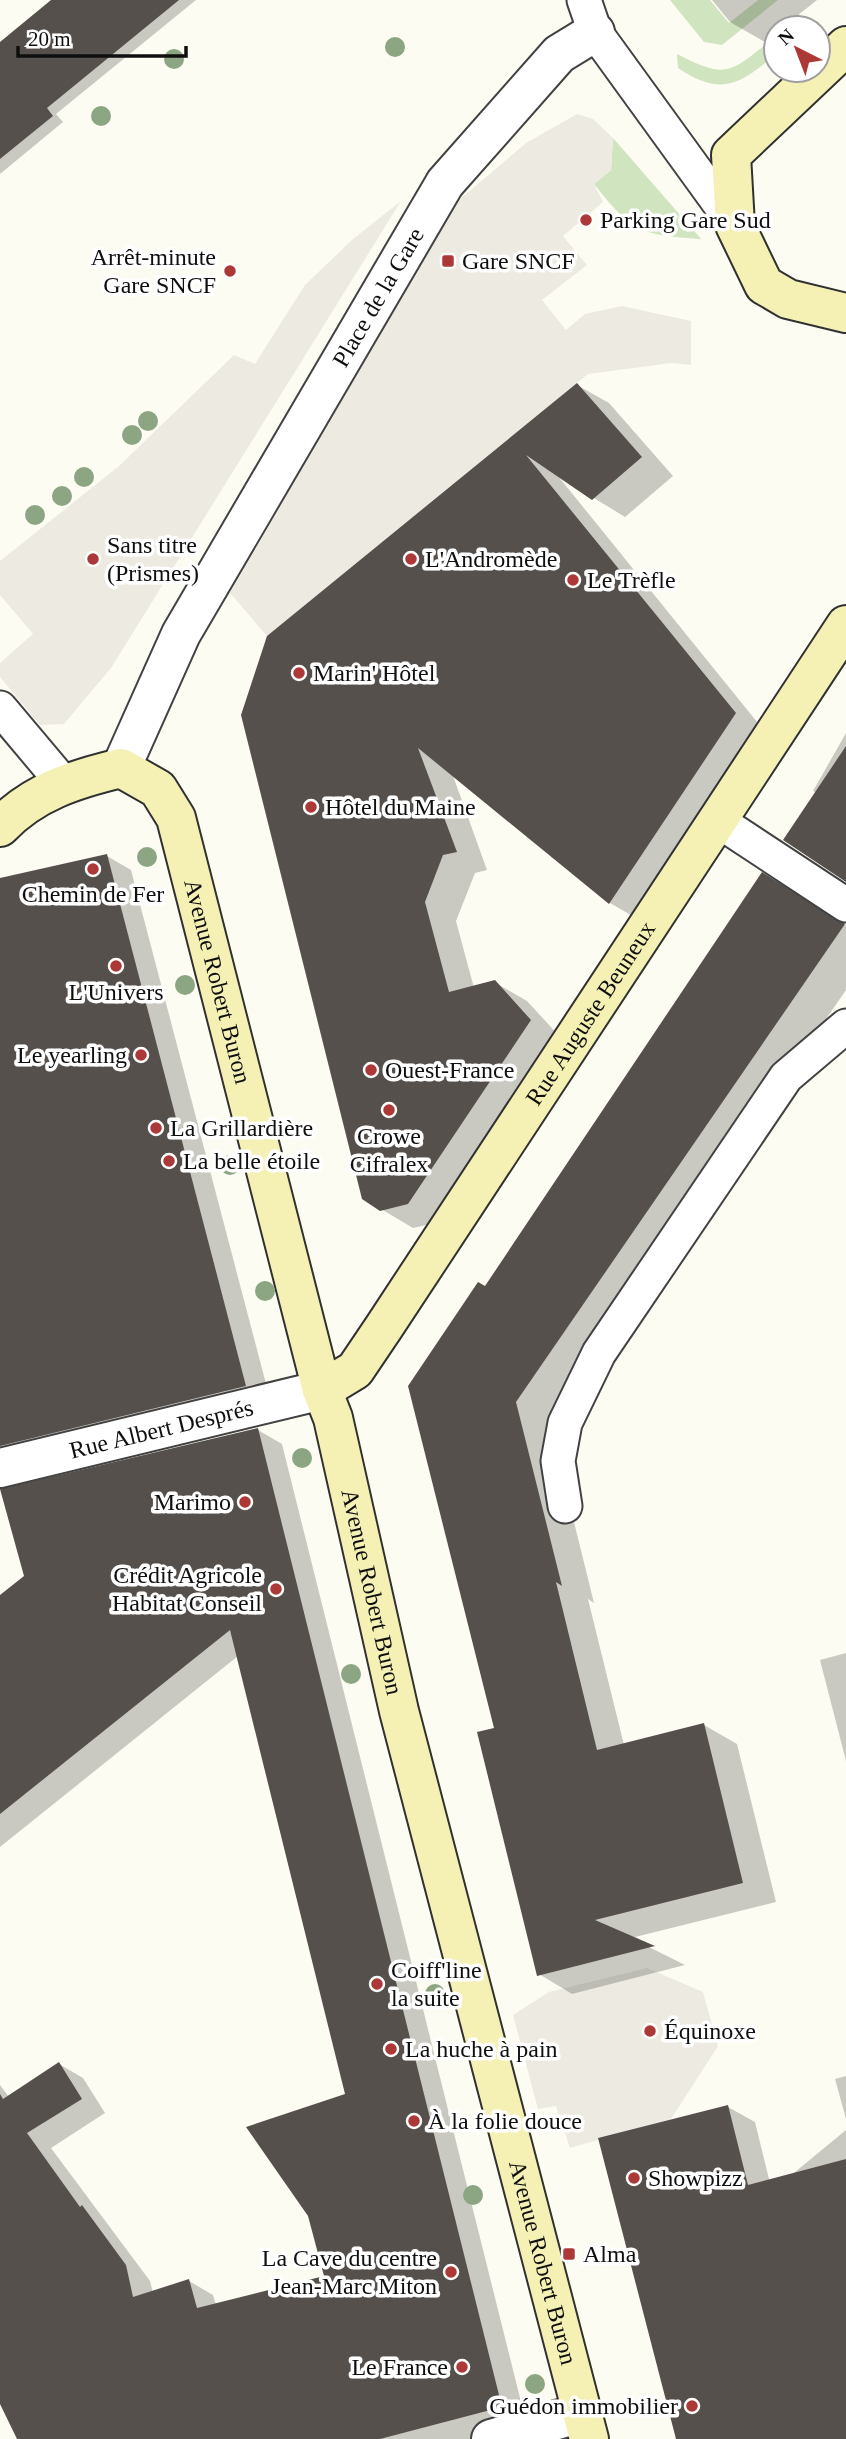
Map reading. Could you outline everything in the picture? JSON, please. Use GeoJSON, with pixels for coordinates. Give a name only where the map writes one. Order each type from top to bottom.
{"type":"FeatureCollection","features":[{"type":"Feature","properties":{"kind":"main road"},"geometry":{"type":"LineString","coordinates":[[846,46],[731,155],[735,225],[764,285],[788,299],[846,313]]}},
{"type":"Feature","properties":{"kind":"main road","name":"Rue Auguste Beuneux"},"geometry":{"type":"LineString","coordinates":[[322,1390],[355,1370],[846,625]]}},
{"type":"Feature","properties":{"kind":"main road"},"geometry":{"type":"LineString","coordinates":[[0,827],[19,807],[64,784],[121,768]]}},
{"type":"Feature","properties":{"kind":"main road","name":"Avenue Robert Buron"},"geometry":{"type":"LineString","coordinates":[[121,768],[158,789],[176,818],[322,1390],[333,1418],[399,1711],[585,2426]]}},
{"type":"Feature","properties":{"kind":"street","name":"Place de la Gare"},"geometry":{"type":"LineString","coordinates":[[121,768],[181,634],[445,183],[589,16]]}},
{"type":"Feature","properties":{"kind":"street","name":"Rue Albert Després"},"geometry":{"type":"LineString","coordinates":[[0,1468],[322,1390]]}},
{"type":"Feature","properties":{"kind":"street"},"geometry":{"type":"LineString","coordinates":[[491,2439],[585,2426]]}},
{"type":"Feature","properties":{"kind":"lane","name":"Place de la Gare"},"geometry":{"type":"LineString","coordinates":[[589,16],[735,225]]}},
{"type":"Feature","properties":{"kind":"lane"},"geometry":{"type":"LineString","coordinates":[[668,130],[731,155]]}},
{"type":"Feature","properties":{"kind":"lane"},"geometry":{"type":"LineString","coordinates":[[0,708],[64,784]]}},
{"type":"Feature","properties":{"kind":"lane"},"geometry":{"type":"LineString","coordinates":[[717,820],[846,905]]}},
{"type":"Feature","properties":{"kind":"lane"},"geometry":{"type":"LineString","coordinates":[[565,1506],[558,1461],[565,1423],[599,1353],[786,1077],[846,1026]]}},
{"type":"Feature","properties":{"kind":"green space"},"geometry":{"type":"Polygon","coordinates":[[[670,0],[710,0],[729,23],[758,0],[778,0],[722,45],[704,42],[670,0]]]}},
{"type":"Feature","properties":{"kind":"green space"},"geometry":{"type":"Polygon","coordinates":[[[762,47],[762,65],[741,80],[718,84],[693,77],[678,68],[677,54],[717,70],[735,66],[762,47]]]}},
{"type":"Feature","properties":{"kind":"green space"},"geometry":{"type":"Polygon","coordinates":[[[613,138],[701,239],[664,235],[639,228],[607,200],[594,184],[611,170],[613,138]]]}},
{"type":"Feature","properties":{"kind":"shaded area"},"geometry":{"type":"Polygon","coordinates":[[[577,114],[593,119],[613,138],[611,170],[594,184],[603,202],[563,236],[587,265],[542,300],[566,330],[585,314],[622,306],[691,321],[691,365],[671,363],[588,374],[267,636],[230,593],[458,201],[526,143],[577,114]]]}},
{"type":"Feature","properties":{"kind":"shaded area"},"geometry":{"type":"Polygon","coordinates":[[[401,201],[111,668],[64,724],[40,725],[0,677],[0,663],[33,634],[0,595],[0,561],[119,466],[234,355],[255,364],[305,285],[353,239],[401,201]]]}},
{"type":"Feature","properties":{"kind":"shaded area"},"geometry":{"type":"Polygon","coordinates":[[[647,1968],[703,1992],[718,2046],[671,2119],[570,2148],[556,2106],[538,2109],[513,2015],[549,1992],[647,1968]]]}},
{"type":"Feature","properties":{"kind":"building"},"geometry":{"type":"Polygon","coordinates":[[[51,0],[179,0],[47,108],[53,116],[0,159],[0,42],[51,0]]]}},
{"type":"Feature","properties":{"kind":"building"},"geometry":{"type":"Polygon","coordinates":[[[577,383],[642,457],[592,500],[526,455],[736,713],[609,904],[418,748],[457,852],[443,855],[425,902],[449,992],[495,980],[531,1020],[408,1204],[380,1211],[362,1199],[241,715],[267,636],[577,383]]]}},
{"type":"Feature","properties":{"kind":"building"},"geometry":{"type":"Polygon","coordinates":[[[846,746],[846,882],[783,840],[846,746]]]}},
{"type":"Feature","properties":{"kind":"building"},"geometry":{"type":"Polygon","coordinates":[[[107,854],[246,1386],[0,1446],[0,878],[107,854]]]}},
{"type":"Feature","properties":{"kind":"building"},"geometry":{"type":"Polygon","coordinates":[[[762,872],[845,924],[516,1402],[562,1586],[556,1582],[597,1750],[704,1723],[743,1883],[595,1920],[655,1946],[537,1976],[477,1732],[494,1728],[408,1386],[478,1282],[485,1286],[762,872]]]}},
{"type":"Feature","properties":{"kind":"building"},"geometry":{"type":"Polygon","coordinates":[[[258,1428],[502,2407],[380,2439],[17,2439],[0,2404],[0,2094],[3,2099],[59,2062],[82,2099],[27,2133],[126,2265],[133,2297],[189,2279],[197,2308],[324,2276],[308,2216],[246,2127],[345,2094],[230,1630],[0,1814],[0,1595],[24,1576],[0,1489],[258,1428]]]}},
{"type":"Feature","properties":{"kind":"building"},"geometry":{"type":"Polygon","coordinates":[[[728,2105],[748,2185],[846,2159],[846,2439],[676,2439],[598,2138],[728,2105]]]}},
{"type":"Feature","properties":{"kind":"place","name":"Parking Gare Sud"},"geometry":{"type":"Point","coordinates":[586,220]}},
{"type":"Feature","properties":{"kind":"place","name":"Gare SNCF"},"geometry":{"type":"Point","coordinates":[448,261]}},
{"type":"Feature","properties":{"kind":"place","name":"Arrêt-minute Gare SNCF"},"geometry":{"type":"Point","coordinates":[230,271]}},
{"type":"Feature","properties":{"kind":"place","name":"Sans titre (Prismes)"},"geometry":{"type":"Point","coordinates":[93,559]}},
{"type":"Feature","properties":{"kind":"place","name":"L'Andromède"},"geometry":{"type":"Point","coordinates":[411,559]}},
{"type":"Feature","properties":{"kind":"place","name":"Le Trèfle"},"geometry":{"type":"Point","coordinates":[573,580]}},
{"type":"Feature","properties":{"kind":"place","name":"Marin' Hôtel"},"geometry":{"type":"Point","coordinates":[299,673]}},
{"type":"Feature","properties":{"kind":"place","name":"Hôtel du Maine"},"geometry":{"type":"Point","coordinates":[311,807]}},
{"type":"Feature","properties":{"kind":"place","name":"Chemin de Fer"},"geometry":{"type":"Point","coordinates":[93,869]}},
{"type":"Feature","properties":{"kind":"place","name":"L'Univers"},"geometry":{"type":"Point","coordinates":[116,966]}},
{"type":"Feature","properties":{"kind":"place","name":"Le yearling"},"geometry":{"type":"Point","coordinates":[141,1055]}},
{"type":"Feature","properties":{"kind":"place","name":"Ouest-France"},"geometry":{"type":"Point","coordinates":[371,1070]}},
{"type":"Feature","properties":{"kind":"place","name":"Crowe Cifralex"},"geometry":{"type":"Point","coordinates":[389,1110]}},
{"type":"Feature","properties":{"kind":"place","name":"La Grillardière"},"geometry":{"type":"Point","coordinates":[156,1128]}},
{"type":"Feature","properties":{"kind":"place","name":"La belle étoile"},"geometry":{"type":"Point","coordinates":[169,1161]}},
{"type":"Feature","properties":{"kind":"place","name":"Marimo"},"geometry":{"type":"Point","coordinates":[245,1502]}},
{"type":"Feature","properties":{"kind":"place","name":"Crédit Agricole Habitat Conseil"},"geometry":{"type":"Point","coordinates":[276,1589]}},
{"type":"Feature","properties":{"kind":"place","name":"Coiff'line la suite"},"geometry":{"type":"Point","coordinates":[377,1984]}},
{"type":"Feature","properties":{"kind":"place","name":"Équinoxe"},"geometry":{"type":"Point","coordinates":[650,2031]}},
{"type":"Feature","properties":{"kind":"place","name":"La huche à pain"},"geometry":{"type":"Point","coordinates":[391,2049]}},
{"type":"Feature","properties":{"kind":"place","name":"À la folie douce"},"geometry":{"type":"Point","coordinates":[414,2121]}},
{"type":"Feature","properties":{"kind":"place","name":"Showpizz"},"geometry":{"type":"Point","coordinates":[634,2178]}},
{"type":"Feature","properties":{"kind":"place","name":"Alma"},"geometry":{"type":"Point","coordinates":[569,2254]}},
{"type":"Feature","properties":{"kind":"place","name":"La Cave du centre Jean-Marc Miton"},"geometry":{"type":"Point","coordinates":[451,2272]}},
{"type":"Feature","properties":{"kind":"place","name":"Le France"},"geometry":{"type":"Point","coordinates":[462,2367]}},
{"type":"Feature","properties":{"kind":"place","name":"Guédon immobilier"},"geometry":{"type":"Point","coordinates":[692,2406]}}]}
